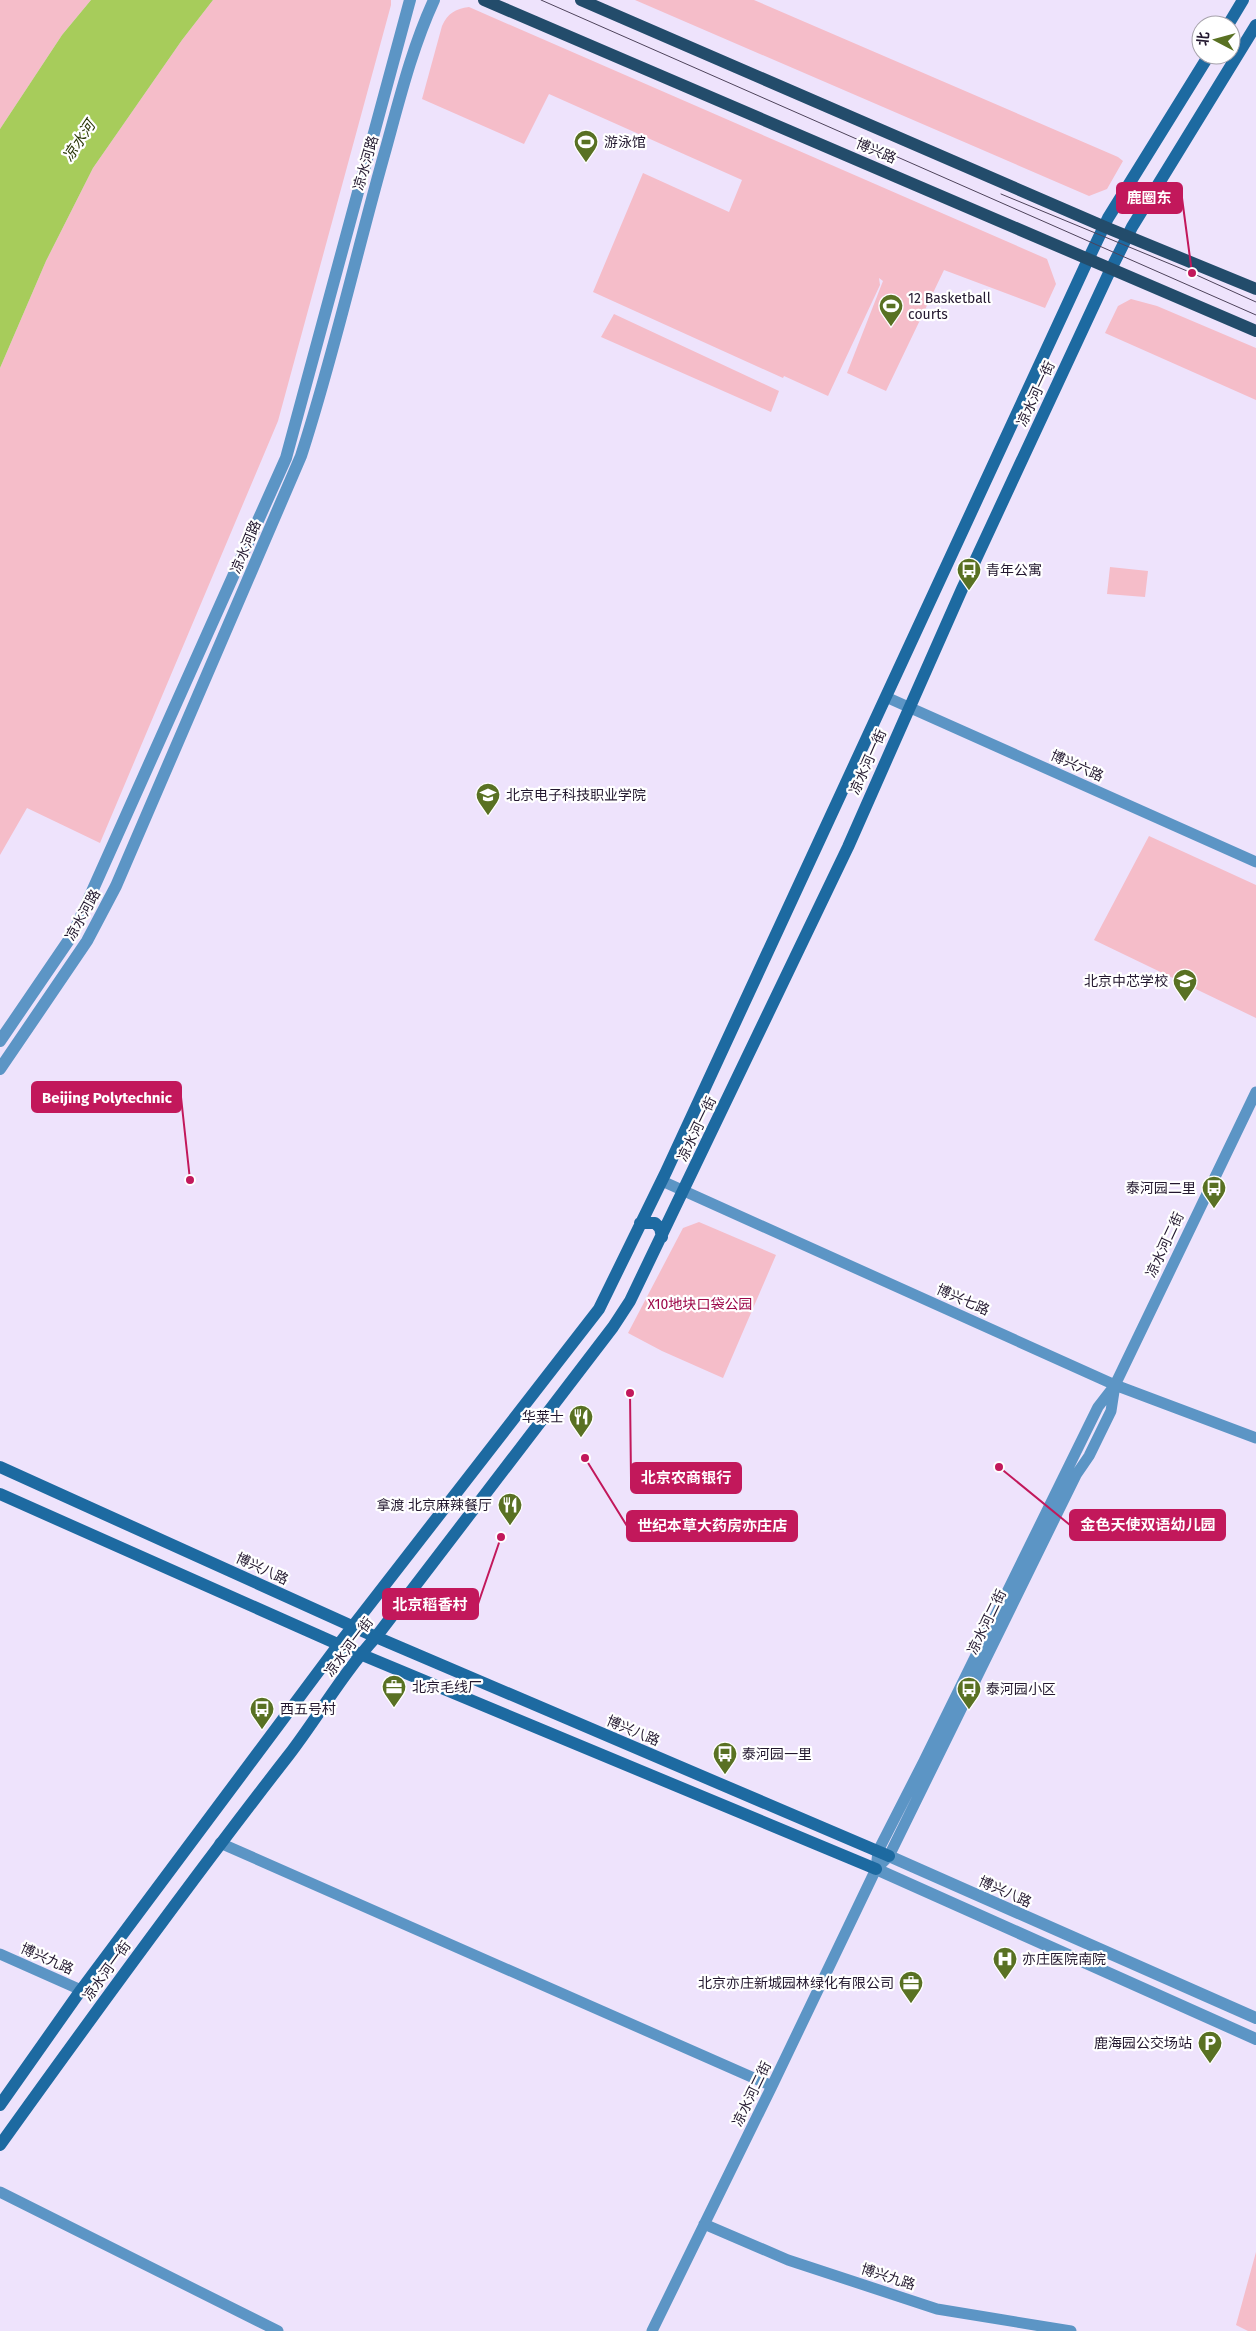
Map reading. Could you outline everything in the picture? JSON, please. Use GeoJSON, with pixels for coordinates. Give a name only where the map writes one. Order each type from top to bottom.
{"type":"FeatureCollection","features":[{"type":"Feature","properties":{"kind":"main road","name":"博兴路"},"geometry":{"type":"LineString","coordinates":[[484,0],[1256,331]]}},
{"type":"Feature","properties":{"kind":"main road","name":"博兴路"},"geometry":{"type":"LineString","coordinates":[[581,0],[1105,227],[1256,290]]}},
{"type":"Feature","properties":{"kind":"main road"},"geometry":{"type":"LineString","coordinates":[[1234,15],[1243,0]]}},
{"type":"Feature","properties":{"kind":"main road","name":"凉水河一街"},"geometry":{"type":"LineString","coordinates":[[0,2145],[220,1843],[314,1722],[360,1654],[376,1637],[613,1327],[630,1301],[848,847],[909,707],[1111,269],[1128,236],[1256,25]]}},
{"type":"Feature","properties":{"kind":"main road","name":"凉水河一街"},"geometry":{"type":"LineString","coordinates":[[0,2106],[81,1990],[339,1644],[599,1309],[662,1181],[1108,218],[1203,65]]}},
{"type":"Feature","properties":{"kind":"main road"},"geometry":{"type":"LineString","coordinates":[[640,1223],[655,1223],[660,1228],[662,1237]]}},
{"type":"Feature","properties":{"kind":"main road","name":"博兴八路"},"geometry":{"type":"LineString","coordinates":[[0,1467],[352,1627],[883,1854]]}},
{"type":"Feature","properties":{"kind":"main road"},"geometry":{"type":"LineString","coordinates":[[0,1494],[360,1654],[876,1869]]}},
{"type":"Feature","properties":{"kind":"street","name":"凉水河路"},"geometry":{"type":"LineString","coordinates":[[0,1069],[87,941],[116,886],[301,456],[318,404],[354,262],[416,39],[434,0]]}},
{"type":"Feature","properties":{"kind":"street","name":"凉水河路"},"geometry":{"type":"LineString","coordinates":[[0,1041],[72,934],[286,458],[409,4]]}},
{"type":"Feature","properties":{"kind":"street"},"geometry":{"type":"LineString","coordinates":[[409,4],[426,16]]}},
{"type":"Feature","properties":{"kind":"street","name":"博兴六路"},"geometry":{"type":"LineString","coordinates":[[886,698],[1256,862]]}},
{"type":"Feature","properties":{"kind":"street","name":"凉水河二街"},"geometry":{"type":"LineString","coordinates":[[652,2331],[883,1854],[1111,1411],[1115,1385],[1256,1092]]}},
{"type":"Feature","properties":{"kind":"street","name":"博兴七路"},"geometry":{"type":"LineString","coordinates":[[662,1181],[1115,1385],[1256,1438]]}},
{"type":"Feature","properties":{"kind":"street"},"geometry":{"type":"LineString","coordinates":[[220,1843],[772,2086]]}},
{"type":"Feature","properties":{"kind":"street","name":"博兴八路"},"geometry":{"type":"LineString","coordinates":[[883,1854],[1256,2018]]}},
{"type":"Feature","properties":{"kind":"street"},"geometry":{"type":"LineString","coordinates":[[876,1869],[1256,2039]]}},
{"type":"Feature","properties":{"kind":"street","name":"博兴九路"},"geometry":{"type":"LineString","coordinates":[[0,1954],[81,1990]]}},
{"type":"Feature","properties":{"kind":"street"},"geometry":{"type":"LineString","coordinates":[[0,2192],[278,2331]]}},
{"type":"Feature","properties":{"kind":"street","name":"博兴九路"},"geometry":{"type":"LineString","coordinates":[[704,2224],[788,2260],[937,2309],[999,2326],[1071,2331]]}},
{"type":"Feature","properties":{"kind":"green space"},"geometry":{"type":"Polygon","coordinates":[[[0,0],[91,0],[62,35],[0,129],[0,0]]]}},
{"type":"Feature","properties":{"kind":"green space"},"geometry":{"type":"Polygon","coordinates":[[[213,0],[391,0],[391,5],[278,421],[100,843],[27,808],[0,855],[0,368],[46,261],[93,168],[182,40],[213,0]]]}},
{"type":"Feature","properties":{"kind":"green space"},"geometry":{"type":"Polygon","coordinates":[[[635,0],[754,0],[1118,157],[1123,161],[1107,189],[1089,196],[635,0]]]}},
{"type":"Feature","properties":{"kind":"green space"},"geometry":{"type":"Polygon","coordinates":[[[469,7],[1047,259],[1056,284],[1045,308],[944,270],[886,391],[847,373],[883,281],[879,278],[880,285],[828,396],[784,376],[783,378],[593,292],[643,173],[729,212],[742,180],[549,94],[524,144],[422,99],[442,26],[452,12],[469,7]]]}},
{"type":"Feature","properties":{"kind":"green space"},"geometry":{"type":"Polygon","coordinates":[[[1131,299],[1157,306],[1256,348],[1256,400],[1105,333],[1118,306],[1131,299]]]}},
{"type":"Feature","properties":{"kind":"green space"},"geometry":{"type":"Polygon","coordinates":[[[614,314],[779,391],[771,412],[601,337],[614,314]]]}},
{"type":"Feature","properties":{"kind":"green space"},"geometry":{"type":"Polygon","coordinates":[[[1110,567],[1148,571],[1145,597],[1107,594],[1110,567]]]}},
{"type":"Feature","properties":{"kind":"green space"},"geometry":{"type":"Polygon","coordinates":[[[1149,836],[1256,885],[1256,1018],[1094,940],[1149,836]]]}},
{"type":"Feature","properties":{"kind":"green space","name":"X10地块口袋公园"},"geometry":{"type":"Polygon","coordinates":[[[699,1222],[776,1255],[723,1378],[662,1351],[628,1333],[683,1228],[699,1222]]]}},
{"type":"Feature","properties":{"kind":"green space"},"geometry":{"type":"Polygon","coordinates":[[[1256,2252],[1256,2331],[1248,2331],[1236,2325],[1256,2252]]]}},
{"type":"Feature","properties":{"kind":"water","name":"凉水河"},"geometry":{"type":"Polygon","coordinates":[[[91,0],[213,0],[182,40],[93,168],[46,261],[0,368],[0,129],[62,35],[91,0]]]}},
{"type":"Feature","properties":{"kind":"tram line"},"geometry":{"type":"LineString","coordinates":[[541,0],[1256,315]]}},
{"type":"Feature","properties":{"kind":"tram line"},"geometry":{"type":"LineString","coordinates":[[1001,194],[1192,273],[1256,302]]}},
{"type":"Feature","properties":{"kind":"place","name":"游泳馆"},"geometry":{"type":"Point","coordinates":[586,163]}},
{"type":"Feature","properties":{"kind":"place","name":"鹿圈东"},"geometry":{"type":"Point","coordinates":[1192,273]}},
{"type":"Feature","properties":{"kind":"place","name":"12 Basketball courts"},"geometry":{"type":"Point","coordinates":[891,327]}},
{"type":"Feature","properties":{"kind":"place","name":"青年公寓"},"geometry":{"type":"Point","coordinates":[969,591]}},
{"type":"Feature","properties":{"kind":"place","name":"北京电子科技职业学院"},"geometry":{"type":"Point","coordinates":[488,816]}},
{"type":"Feature","properties":{"kind":"place","name":"北京中芯学校"},"geometry":{"type":"Point","coordinates":[1185,1002]}},
{"type":"Feature","properties":{"kind":"place","name":"Beijing Polytechnic"},"geometry":{"type":"Point","coordinates":[190,1180]}},
{"type":"Feature","properties":{"kind":"place","name":"泰河园二里"},"geometry":{"type":"Point","coordinates":[1214,1209]}},
{"type":"Feature","properties":{"kind":"place","name":"北京农商银行"},"geometry":{"type":"Point","coordinates":[630,1393]}},
{"type":"Feature","properties":{"kind":"place","name":"华莱士"},"geometry":{"type":"Point","coordinates":[581,1438]}},
{"type":"Feature","properties":{"kind":"place","name":"世纪本草大药房亦庄店"},"geometry":{"type":"Point","coordinates":[585,1458]}},
{"type":"Feature","properties":{"kind":"place","name":"金色天使双语幼儿园"},"geometry":{"type":"Point","coordinates":[999,1467]}},
{"type":"Feature","properties":{"kind":"place","name":"拿渡 北京麻辣餐厅"},"geometry":{"type":"Point","coordinates":[510,1526]}},
{"type":"Feature","properties":{"kind":"place","name":"北京稻香村"},"geometry":{"type":"Point","coordinates":[501,1537]}},
{"type":"Feature","properties":{"kind":"place","name":"北京毛线厂"},"geometry":{"type":"Point","coordinates":[394,1708]}},
{"type":"Feature","properties":{"kind":"place","name":"泰河园小区"},"geometry":{"type":"Point","coordinates":[969,1710]}},
{"type":"Feature","properties":{"kind":"place","name":"西五号村"},"geometry":{"type":"Point","coordinates":[262,1730]}},
{"type":"Feature","properties":{"kind":"place","name":"泰河园一里"},"geometry":{"type":"Point","coordinates":[725,1775]}},
{"type":"Feature","properties":{"kind":"place","name":"亦庄医院南院"},"geometry":{"type":"Point","coordinates":[1005,1980]}},
{"type":"Feature","properties":{"kind":"place","name":"北京亦庄新城园林绿化有限公司"},"geometry":{"type":"Point","coordinates":[911,2004]}},
{"type":"Feature","properties":{"kind":"place","name":"鹿海园公交场站"},"geometry":{"type":"Point","coordinates":[1210,2064]}}]}
